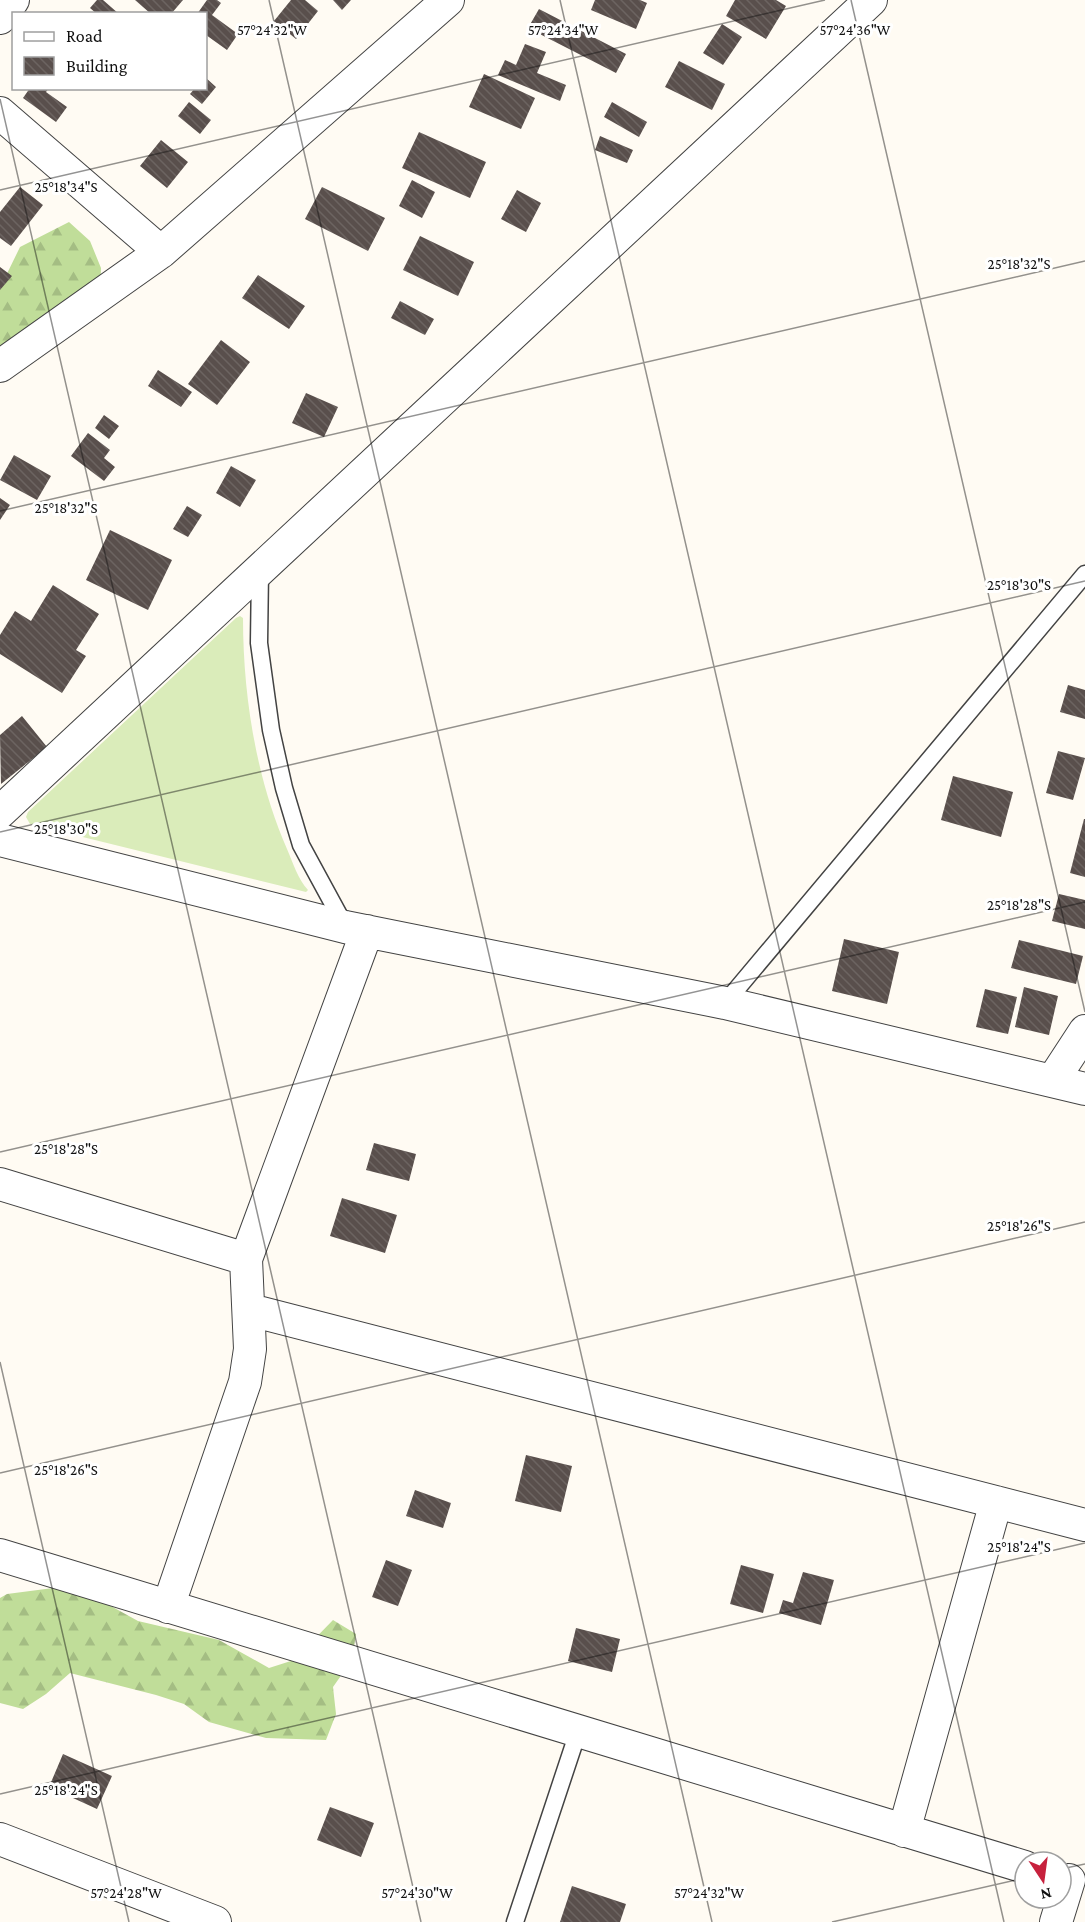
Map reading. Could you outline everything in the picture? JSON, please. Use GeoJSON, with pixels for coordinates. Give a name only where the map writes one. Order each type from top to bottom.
{"type":"FeatureCollection","features":[{"type":"Feature","properties":{"kind":"street"},"geometry":{"type":"LineString","coordinates":[[0,18],[13,0]]}},
{"type":"Feature","properties":{"kind":"street"},"geometry":{"type":"LineString","coordinates":[[0,366],[161,252],[448,0]]}},
{"type":"Feature","properties":{"kind":"street"},"geometry":{"type":"LineString","coordinates":[[0,812],[871,0]]}},
{"type":"Feature","properties":{"kind":"street"},"geometry":{"type":"LineString","coordinates":[[0,113],[161,252]]}},
{"type":"Feature","properties":{"kind":"street"},"geometry":{"type":"LineString","coordinates":[[0,840],[356,929],[725,1003],[1085,1089]]}},
{"type":"Feature","properties":{"kind":"street"},"geometry":{"type":"LineString","coordinates":[[168,1607],[245,1382],[250,1350],[246,1259],[356,929]]}},
{"type":"Feature","properties":{"kind":"street"},"geometry":{"type":"LineString","coordinates":[[1053,1080],[1085,1031]]}},
{"type":"Feature","properties":{"kind":"street"},"geometry":{"type":"LineString","coordinates":[[0,1184],[246,1259]]}},
{"type":"Feature","properties":{"kind":"street"},"geometry":{"type":"LineString","coordinates":[[249,1310],[1085,1525]]}},
{"type":"Feature","properties":{"kind":"street"},"geometry":{"type":"LineString","coordinates":[[904,1831],[996,1502]]}},
{"type":"Feature","properties":{"kind":"street"},"geometry":{"type":"LineString","coordinates":[[0,1555],[1013,1863]]}},
{"type":"Feature","properties":{"kind":"street"},"geometry":{"type":"LineString","coordinates":[[0,1839],[215,1922]]}},
{"type":"Feature","properties":{"kind":"lane"},"geometry":{"type":"LineString","coordinates":[[260,570],[259,643],[271,730],[284,788],[300,845],[356,929]]}},
{"type":"Feature","properties":{"kind":"lane"},"geometry":{"type":"LineString","coordinates":[[725,1003],[1085,574]]}},
{"type":"Feature","properties":{"kind":"lane"},"geometry":{"type":"LineString","coordinates":[[515,1922],[578,1732]]}},
{"type":"Feature","properties":{"kind":"green space"},"geometry":{"type":"Polygon","coordinates":[[[69,222],[90,241],[101,268],[100,296],[0,375],[0,288],[20,247],[69,222]]]}},
{"type":"Feature","properties":{"kind":"green space"},"geometry":{"type":"Polygon","coordinates":[[[240,616],[243,618],[249,706],[259,765],[276,822],[296,871],[308,890],[306,892],[30,824],[26,817],[28,812],[240,616]]]}},
{"type":"Feature","properties":{"kind":"green space"},"geometry":{"type":"Polygon","coordinates":[[[61,1587],[89,1594],[138,1621],[219,1640],[269,1668],[294,1660],[333,1620],[356,1634],[352,1660],[333,1687],[336,1714],[326,1740],[266,1738],[209,1722],[184,1704],[70,1673],[46,1694],[23,1709],[0,1703],[0,1598],[7,1594],[61,1587]]]}},
{"type":"Feature","properties":{"kind":"building"},"geometry":{"type":"Polygon","coordinates":[[[97,0],[103,0],[117,12],[95,12],[90,8],[97,0]]]}},
{"type":"Feature","properties":{"kind":"building"},"geometry":{"type":"Polygon","coordinates":[[[135,0],[183,0],[173,12],[149,12],[135,0]]]}},
{"type":"Feature","properties":{"kind":"building"},"geometry":{"type":"Polygon","coordinates":[[[207,0],[217,0],[221,3],[212,15],[238,34],[227,50],[207,36],[207,12],[198,12],[207,0]]]}},
{"type":"Feature","properties":{"kind":"building"},"geometry":{"type":"Polygon","coordinates":[[[291,0],[305,0],[318,11],[296,39],[274,21],[291,0]]]}},
{"type":"Feature","properties":{"kind":"building"},"geometry":{"type":"Polygon","coordinates":[[[333,0],[351,0],[342,10],[333,0]]]}},
{"type":"Feature","properties":{"kind":"building"},"geometry":{"type":"Polygon","coordinates":[[[595,0],[640,0],[647,3],[636,29],[591,10],[595,0]]]}},
{"type":"Feature","properties":{"kind":"building"},"geometry":{"type":"Polygon","coordinates":[[[735,0],[776,0],[786,6],[766,39],[726,16],[735,0]]]}},
{"type":"Feature","properties":{"kind":"building"},"geometry":{"type":"Polygon","coordinates":[[[539,9],[626,54],[616,73],[528,28],[539,9]]]}},
{"type":"Feature","properties":{"kind":"building"},"geometry":{"type":"Polygon","coordinates":[[[722,24],[742,37],[723,65],[703,53],[722,24]]]}},
{"type":"Feature","properties":{"kind":"building"},"geometry":{"type":"Polygon","coordinates":[[[525,44],[546,52],[537,73],[566,85],[560,101],[498,75],[505,60],[516,65],[525,44]]]}},
{"type":"Feature","properties":{"kind":"building"},"geometry":{"type":"Polygon","coordinates":[[[679,61],[725,84],[712,110],[665,87],[679,61]]]}},
{"type":"Feature","properties":{"kind":"building"},"geometry":{"type":"Polygon","coordinates":[[[484,74],[535,98],[521,129],[469,107],[484,74]]]}},
{"type":"Feature","properties":{"kind":"building"},"geometry":{"type":"Polygon","coordinates":[[[207,79],[216,87],[202,104],[190,94],[193,90],[207,90],[207,79]]]}},
{"type":"Feature","properties":{"kind":"building"},"geometry":{"type":"Polygon","coordinates":[[[29,90],[48,90],[46,92],[67,107],[56,122],[23,98],[29,90]]]}},
{"type":"Feature","properties":{"kind":"building"},"geometry":{"type":"Polygon","coordinates":[[[189,102],[211,120],[200,134],[178,116],[189,102]]]}},
{"type":"Feature","properties":{"kind":"building"},"geometry":{"type":"Polygon","coordinates":[[[612,102],[647,122],[639,137],[604,117],[612,102]]]}},
{"type":"Feature","properties":{"kind":"building"},"geometry":{"type":"Polygon","coordinates":[[[419,132],[486,162],[470,198],[402,168],[419,132]]]}},
{"type":"Feature","properties":{"kind":"building"},"geometry":{"type":"Polygon","coordinates":[[[600,136],[633,150],[627,163],[595,150],[600,136]]]}},
{"type":"Feature","properties":{"kind":"building"},"geometry":{"type":"Polygon","coordinates":[[[161,140],[188,162],[167,188],[140,166],[161,140]]]}},
{"type":"Feature","properties":{"kind":"building"},"geometry":{"type":"Polygon","coordinates":[[[412,180],[435,192],[422,218],[399,206],[412,180]]]}},
{"type":"Feature","properties":{"kind":"building"},"geometry":{"type":"Polygon","coordinates":[[[20,187],[43,205],[11,246],[0,238],[0,212],[20,187]]]}},
{"type":"Feature","properties":{"kind":"building"},"geometry":{"type":"Polygon","coordinates":[[[322,187],[385,218],[368,251],[305,219],[322,187]]]}},
{"type":"Feature","properties":{"kind":"building"},"geometry":{"type":"Polygon","coordinates":[[[517,190],[541,203],[526,232],[501,219],[517,190]]]}},
{"type":"Feature","properties":{"kind":"building"},"geometry":{"type":"Polygon","coordinates":[[[420,236],[474,262],[458,296],[403,270],[420,236]]]}},
{"type":"Feature","properties":{"kind":"building"},"geometry":{"type":"Polygon","coordinates":[[[0,267],[12,276],[0,290],[0,267]]]}},
{"type":"Feature","properties":{"kind":"building"},"geometry":{"type":"Polygon","coordinates":[[[258,275],[305,306],[289,329],[242,298],[258,275]]]}},
{"type":"Feature","properties":{"kind":"building"},"geometry":{"type":"Polygon","coordinates":[[[400,301],[434,319],[425,335],[391,318],[400,301]]]}},
{"type":"Feature","properties":{"kind":"building"},"geometry":{"type":"Polygon","coordinates":[[[221,340],[250,362],[217,405],[188,384],[221,340]]]}},
{"type":"Feature","properties":{"kind":"building"},"geometry":{"type":"Polygon","coordinates":[[[158,370],[192,392],[181,407],[148,386],[158,370]]]}},
{"type":"Feature","properties":{"kind":"building"},"geometry":{"type":"Polygon","coordinates":[[[306,393],[338,407],[324,437],[292,423],[306,393]]]}},
{"type":"Feature","properties":{"kind":"building"},"geometry":{"type":"Polygon","coordinates":[[[104,415],[119,426],[109,439],[95,428],[104,415]]]}},
{"type":"Feature","properties":{"kind":"building"},"geometry":{"type":"Polygon","coordinates":[[[88,433],[110,450],[104,458],[115,467],[104,481],[71,456],[88,433]]]}},
{"type":"Feature","properties":{"kind":"building"},"geometry":{"type":"Polygon","coordinates":[[[14,455],[51,476],[37,500],[0,480],[14,455]]]}},
{"type":"Feature","properties":{"kind":"building"},"geometry":{"type":"Polygon","coordinates":[[[231,466],[256,480],[240,507],[216,493],[231,466]]]}},
{"type":"Feature","properties":{"kind":"building"},"geometry":{"type":"Polygon","coordinates":[[[0,498],[10,505],[0,520],[0,498]]]}},
{"type":"Feature","properties":{"kind":"building"},"geometry":{"type":"Polygon","coordinates":[[[187,506],[202,515],[188,537],[173,529],[187,506]]]}},
{"type":"Feature","properties":{"kind":"building"},"geometry":{"type":"Polygon","coordinates":[[[110,530],[172,560],[148,610],[86,580],[110,530]]]}},
{"type":"Feature","properties":{"kind":"building"},"geometry":{"type":"Polygon","coordinates":[[[53,585],[99,614],[76,650],[86,656],[62,693],[0,654],[0,635],[15,611],[31,621],[53,585]]]}},
{"type":"Feature","properties":{"kind":"building"},"geometry":{"type":"Polygon","coordinates":[[[1068,685],[1085,690],[1085,719],[1060,712],[1068,685]]]}},
{"type":"Feature","properties":{"kind":"building"},"geometry":{"type":"Polygon","coordinates":[[[22,716],[47,747],[1,784],[0,735],[22,716]]]}},
{"type":"Feature","properties":{"kind":"building"},"geometry":{"type":"Polygon","coordinates":[[[1058,751],[1085,758],[1073,800],[1046,793],[1058,751]]]}},
{"type":"Feature","properties":{"kind":"building"},"geometry":{"type":"Polygon","coordinates":[[[953,776],[1013,792],[1001,837],[941,820],[953,776]]]}},
{"type":"Feature","properties":{"kind":"building"},"geometry":{"type":"Polygon","coordinates":[[[1085,819],[1085,877],[1070,873],[1085,819]]]}},
{"type":"Feature","properties":{"kind":"building"},"geometry":{"type":"Polygon","coordinates":[[[1059,894],[1085,900],[1085,929],[1052,921],[1059,894]]]}},
{"type":"Feature","properties":{"kind":"building"},"geometry":{"type":"Polygon","coordinates":[[[844,939],[899,952],[887,1004],[832,991],[844,939]]]}},
{"type":"Feature","properties":{"kind":"building"},"geometry":{"type":"Polygon","coordinates":[[[1019,940],[1083,956],[1076,984],[1011,968],[1019,940]]]}},
{"type":"Feature","properties":{"kind":"building"},"geometry":{"type":"Polygon","coordinates":[[[1024,987],[1058,996],[1049,1035],[1015,1027],[1024,987]]]}},
{"type":"Feature","properties":{"kind":"building"},"geometry":{"type":"Polygon","coordinates":[[[985,989],[1017,997],[1008,1034],[976,1027],[985,989]]]}},
{"type":"Feature","properties":{"kind":"building"},"geometry":{"type":"Polygon","coordinates":[[[374,1143],[416,1154],[409,1181],[366,1170],[374,1143]]]}},
{"type":"Feature","properties":{"kind":"building"},"geometry":{"type":"Polygon","coordinates":[[[342,1198],[397,1215],[385,1253],[330,1236],[342,1198]]]}},
{"type":"Feature","properties":{"kind":"building"},"geometry":{"type":"Polygon","coordinates":[[[526,1455],[572,1466],[561,1512],[515,1501],[526,1455]]]}},
{"type":"Feature","properties":{"kind":"building"},"geometry":{"type":"Polygon","coordinates":[[[415,1490],[451,1503],[443,1528],[406,1516],[415,1490]]]}},
{"type":"Feature","properties":{"kind":"building"},"geometry":{"type":"Polygon","coordinates":[[[386,1560],[412,1570],[398,1606],[372,1597],[386,1560]]]}},
{"type":"Feature","properties":{"kind":"building"},"geometry":{"type":"Polygon","coordinates":[[[741,1565],[774,1574],[763,1613],[730,1604],[741,1565]]]}},
{"type":"Feature","properties":{"kind":"building"},"geometry":{"type":"Polygon","coordinates":[[[803,1572],[834,1580],[821,1625],[779,1613],[783,1600],[793,1603],[803,1572]]]}},
{"type":"Feature","properties":{"kind":"building"},"geometry":{"type":"Polygon","coordinates":[[[576,1628],[620,1639],[612,1672],[568,1661],[576,1628]]]}},
{"type":"Feature","properties":{"kind":"building"},"geometry":{"type":"Polygon","coordinates":[[[63,1754],[112,1776],[97,1809],[49,1787],[63,1754]]]}},
{"type":"Feature","properties":{"kind":"building"},"geometry":{"type":"Polygon","coordinates":[[[330,1807],[374,1823],[361,1857],[317,1840],[330,1807]]]}},
{"type":"Feature","properties":{"kind":"building"},"geometry":{"type":"Polygon","coordinates":[[[572,1886],[626,1904],[620,1922],[560,1922],[572,1886]]]}}]}
